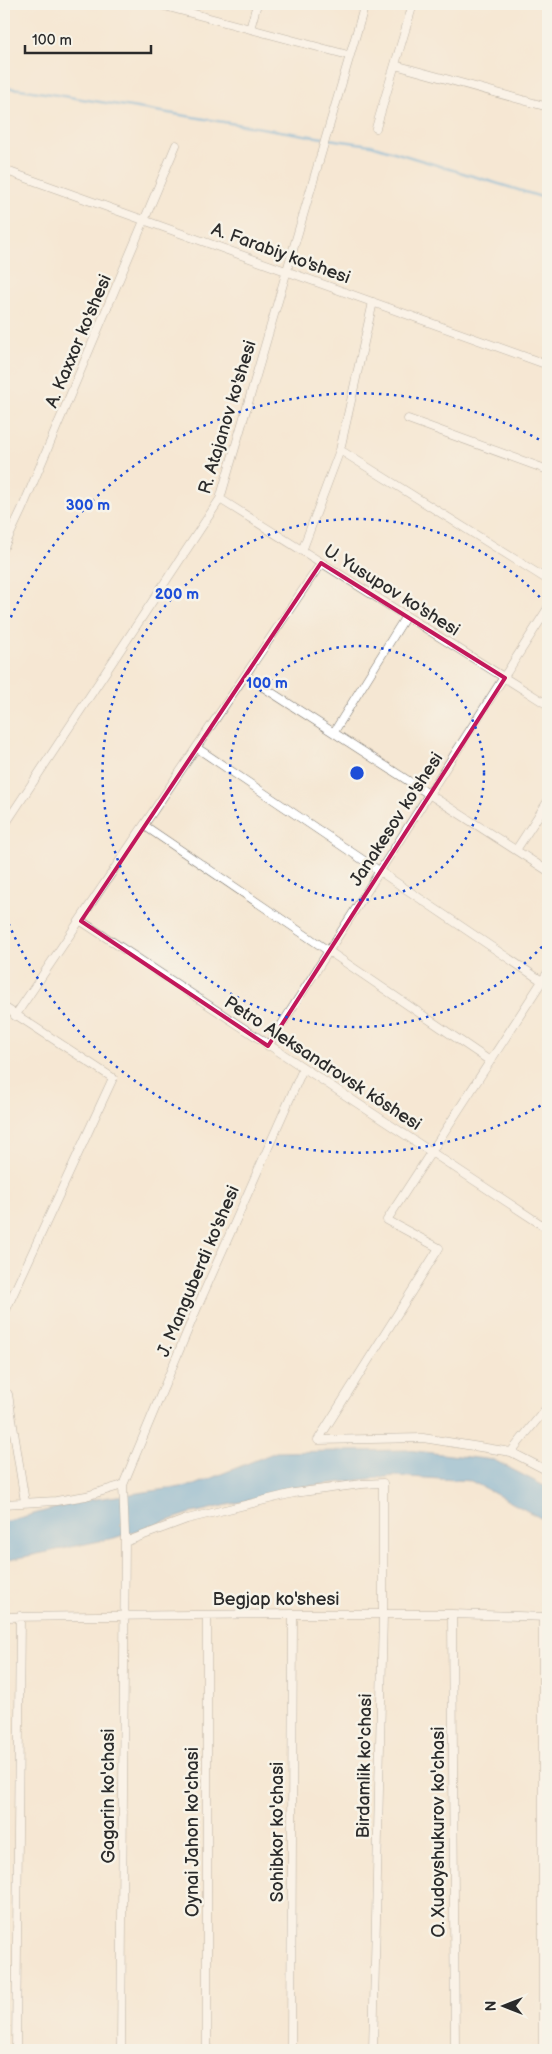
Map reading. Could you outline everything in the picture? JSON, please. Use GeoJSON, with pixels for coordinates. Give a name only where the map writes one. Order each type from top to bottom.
{"type":"FeatureCollection","features":[{"type":"Feature","properties":{"kind":"street"},"geometry":{"type":"LineString","coordinates":[[157,4],[348,55]]}},
{"type":"Feature","properties":{"kind":"street"},"geometry":{"type":"LineString","coordinates":[[250,29],[257,4]]}},
{"type":"Feature","properties":{"kind":"street","name":"R. Atajanov ko'shesi"},"geometry":{"type":"LineString","coordinates":[[4,826],[220,499],[348,55],[365,4]]}},
{"type":"Feature","properties":{"kind":"street"},"geometry":{"type":"LineString","coordinates":[[376,128],[413,4]]}},
{"type":"Feature","properties":{"kind":"street"},"geometry":{"type":"LineString","coordinates":[[395,65],[548,107]]}},
{"type":"Feature","properties":{"kind":"street","name":"A. Kaxxor ko'shesi"},"geometry":{"type":"LineString","coordinates":[[4,547],[146,220],[176,145]]}},
{"type":"Feature","properties":{"kind":"street","name":"A. Farabiy ko'shesi"},"geometry":{"type":"LineString","coordinates":[[4,170],[548,365]]}},
{"type":"Feature","properties":{"kind":"street"},"geometry":{"type":"LineString","coordinates":[[302,551],[340,450],[373,302]]}},
{"type":"Feature","properties":{"kind":"street"},"geometry":{"type":"LineString","coordinates":[[408,419],[548,470]]}},
{"type":"Feature","properties":{"kind":"street"},"geometry":{"type":"LineString","coordinates":[[340,450],[548,580]]}},
{"type":"Feature","properties":{"kind":"street","name":"U. Yusupov ko'shesi"},"geometry":{"type":"LineString","coordinates":[[220,499],[548,706]]}},
{"type":"Feature","properties":{"kind":"street"},"geometry":{"type":"LineString","coordinates":[[15,1016],[81,921],[321,563]]}},
{"type":"Feature","properties":{"kind":"street","name":"Janakesov ko'shesi"},"geometry":{"type":"LineString","coordinates":[[268,1046],[548,608]]}},
{"type":"Feature","properties":{"kind":"street"},"geometry":{"type":"LineString","coordinates":[[334,732],[406,616]]}},
{"type":"Feature","properties":{"kind":"street"},"geometry":{"type":"LineString","coordinates":[[246,676],[548,871]]}},
{"type":"Feature","properties":{"kind":"street"},"geometry":{"type":"LineString","coordinates":[[197,748],[542,981]]}},
{"type":"Feature","properties":{"kind":"street"},"geometry":{"type":"LineString","coordinates":[[516,850],[548,801]]}},
{"type":"Feature","properties":{"kind":"street"},"geometry":{"type":"LineString","coordinates":[[145,826],[490,1061]]}},
{"type":"Feature","properties":{"kind":"street","name":"Petro Aleksandrovsk kóshesi"},"geometry":{"type":"LineString","coordinates":[[81,921],[548,1229]]}},
{"type":"Feature","properties":{"kind":"street"},"geometry":{"type":"LineString","coordinates":[[548,972],[387,1220],[439,1248],[318,1440],[423,1438],[510,1452],[548,1471]]}},
{"type":"Feature","properties":{"kind":"street"},"geometry":{"type":"LineString","coordinates":[[4,1007],[15,1016],[113,1078],[4,1314]]}},
{"type":"Feature","properties":{"kind":"street","name":"J. Manguberdi ko'shesi"},"geometry":{"type":"LineString","coordinates":[[124,1490],[197,1308],[303,1069]]}},
{"type":"Feature","properties":{"kind":"street"},"geometry":{"type":"LineString","coordinates":[[4,1393],[8,1394],[25,1502]]}},
{"type":"Feature","properties":{"kind":"street"},"geometry":{"type":"LineString","coordinates":[[510,1452],[548,1406]]}},
{"type":"Feature","properties":{"kind":"street","name":"Birdamlik ko'chasi"},"geometry":{"type":"LineString","coordinates":[[125,1538],[187,1519],[294,1493],[383,1483],[383,1614],[373,2050]]}},
{"type":"Feature","properties":{"kind":"street"},"geometry":{"type":"LineString","coordinates":[[4,1504],[56,1501],[124,1490]]}},
{"type":"Feature","properties":{"kind":"street","name":"Gagarin ko'chasi"},"geometry":{"type":"LineString","coordinates":[[121,2050],[124,1490]]}},
{"type":"Feature","properties":{"kind":"street","name":"Begjap ko'shesi"},"geometry":{"type":"LineString","coordinates":[[4,1617],[207,1614],[452,1614],[546,1617]]}},
{"type":"Feature","properties":{"kind":"street","name":"Oynai Jahon ko'chasi"},"geometry":{"type":"LineString","coordinates":[[207,1614],[207,2050]]}},
{"type":"Feature","properties":{"kind":"street","name":"Sohibkor ko'chasi"},"geometry":{"type":"LineString","coordinates":[[291,2050],[293,1614]]}},
{"type":"Feature","properties":{"kind":"street","name":"O. Xudoyshukurov ko'chasi"},"geometry":{"type":"LineString","coordinates":[[452,1614],[454,2050]]}},
{"type":"Feature","properties":{"kind":"street"},"geometry":{"type":"LineString","coordinates":[[16,2050],[20,1616]]}},
{"type":"Feature","properties":{"kind":"street"},"geometry":{"type":"LineString","coordinates":[[543,2050],[546,1617]]}},
{"type":"Feature","properties":{"kind":"highlighted area"},"geometry":{"type":"Polygon","coordinates":[[[321,563],[505,678],[268,1046],[81,921],[321,563]]]}},
{"type":"Feature","properties":{"kind":"water"},"geometry":{"type":"Polygon","coordinates":[[[407,1450],[494,1460],[548,1488],[548,1522],[471,1481],[394,1476],[282,1489],[254,1499],[188,1514],[114,1538],[4,1561],[4,1522],[82,1501],[194,1485],[276,1452],[407,1450]]]}},
{"type":"Feature","properties":{"kind":"waterway"},"geometry":{"type":"LineString","coordinates":[[4,88],[323,138]]}},
{"type":"Feature","properties":{"kind":"waterway"},"geometry":{"type":"LineString","coordinates":[[328,139],[371,145],[548,199]]}}]}
